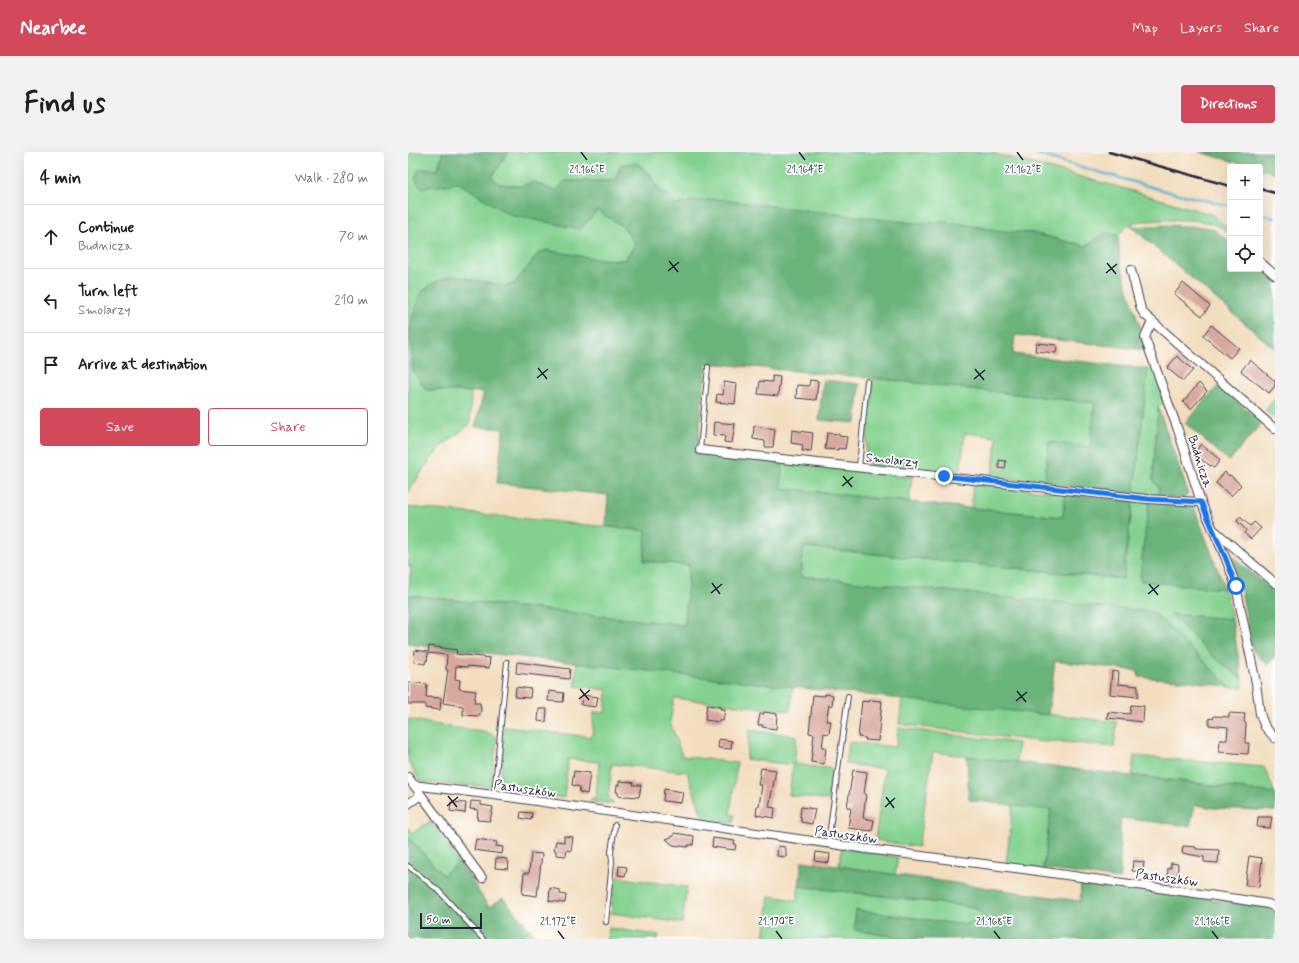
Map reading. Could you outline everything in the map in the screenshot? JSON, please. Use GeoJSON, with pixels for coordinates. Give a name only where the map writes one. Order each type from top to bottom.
{"type":"FeatureCollection","features":[{"type":"Feature","properties":{"kind":"street"},"geometry":{"type":"LineString","coordinates":[[1263,265],[1275,275]]}},
{"type":"Feature","properties":{"kind":"street"},"geometry":{"type":"LineString","coordinates":[[1131,270],[1140,310],[1275,429]]}},
{"type":"Feature","properties":{"kind":"street","name":"Budnicza"},"geometry":{"type":"LineString","coordinates":[[1152,322],[1146,332],[1145,338],[1178,430],[1201,502],[1236,586],[1256,683],[1260,714],[1264,727],[1272,736]]}},
{"type":"Feature","properties":{"kind":"street","name":"Smolarzy"},"geometry":{"type":"LineString","coordinates":[[700,450],[1148,499],[1201,502]]}},
{"type":"Feature","properties":{"kind":"street"},"geometry":{"type":"LineString","coordinates":[[1212,529],[1275,583]]}},
{"type":"Feature","properties":{"kind":"street"},"geometry":{"type":"LineString","coordinates":[[408,777],[482,878]]}},
{"type":"Feature","properties":{"kind":"street","name":"Pastuszków"},"geometry":{"type":"LineString","coordinates":[[414,785],[1229,898],[1268,904],[1275,907]]}},
{"type":"Feature","properties":{"kind":"street"},"geometry":{"type":"LineString","coordinates":[[408,804],[421,795]]}},
{"type":"Feature","properties":{"kind":"lane"},"geometry":{"type":"LineString","coordinates":[[700,450],[708,367]]}},
{"type":"Feature","properties":{"kind":"lane"},"geometry":{"type":"LineString","coordinates":[[859,467],[866,381]]}},
{"type":"Feature","properties":{"kind":"lane"},"geometry":{"type":"LineString","coordinates":[[494,795],[507,662]]}},
{"type":"Feature","properties":{"kind":"lane"},"geometry":{"type":"LineString","coordinates":[[828,843],[848,696]]}},
{"type":"Feature","properties":{"kind":"lane"},"geometry":{"type":"LineString","coordinates":[[606,922],[612,861],[611,852],[615,825]]}},
{"type":"Feature","properties":{"kind":"lane"},"geometry":{"type":"LineString","coordinates":[[408,866],[439,891],[483,939]]}},
{"type":"Feature","properties":{"kind":"green space"},"geometry":{"type":"Polygon","coordinates":[[[408,152],[443,152],[438,169],[432,170],[426,168],[421,188],[459,183],[510,215],[581,229],[597,210],[625,228],[635,244],[626,260],[597,259],[539,253],[514,284],[505,286],[452,276],[426,390],[471,392],[470,424],[442,446],[426,465],[408,493],[408,152]]]}},
{"type":"Feature","properties":{"kind":"green space"},"geometry":{"type":"Polygon","coordinates":[[[443,152],[508,152],[492,177],[498,184],[520,186],[534,182],[555,191],[565,181],[615,181],[621,164],[637,163],[650,174],[657,187],[677,205],[688,202],[714,199],[912,223],[947,222],[1003,231],[1032,233],[1086,246],[1106,233],[1118,235],[1120,263],[1147,350],[1015,335],[1013,354],[1148,369],[1134,494],[1044,484],[1049,442],[1090,447],[1095,403],[873,378],[706,363],[697,454],[782,463],[781,488],[909,502],[1063,517],[1065,493],[1133,501],[1123,579],[804,547],[801,576],[1153,612],[1230,687],[1191,681],[1139,677],[1138,671],[1055,661],[1048,715],[408,644],[408,595],[685,625],[689,565],[644,561],[646,531],[606,526],[608,495],[497,483],[503,429],[475,427],[484,392],[426,390],[413,371],[410,328],[419,295],[433,283],[452,276],[505,286],[514,284],[539,253],[547,250],[597,259],[625,260],[635,244],[625,228],[597,210],[581,229],[510,215],[459,183],[421,188],[415,179],[419,169],[438,169],[443,152]]]}},
{"type":"Feature","properties":{"kind":"green space"},"geometry":{"type":"Polygon","coordinates":[[[508,152],[988,152],[1126,189],[1213,215],[1227,227],[1227,231],[1219,226],[1196,221],[1168,220],[1132,222],[1134,229],[1129,225],[1118,235],[1106,233],[1086,246],[1032,233],[1003,231],[947,222],[912,223],[688,202],[677,205],[657,187],[650,174],[615,181],[565,181],[555,191],[534,182],[520,186],[498,184],[492,177],[508,152]]]}},
{"type":"Feature","properties":{"kind":"green space"},"geometry":{"type":"Polygon","coordinates":[[[1199,152],[1275,152],[1275,173],[1263,170],[1263,164],[1242,164],[1199,152]]]}},
{"type":"Feature","properties":{"kind":"green space"},"geometry":{"type":"Polygon","coordinates":[[[1166,225],[1205,227],[1213,229],[1227,240],[1227,272],[1263,272],[1263,270],[1275,280],[1275,349],[1134,229],[1133,227],[1166,225]]]}},
{"type":"Feature","properties":{"kind":"green space"},"geometry":{"type":"Polygon","coordinates":[[[1148,369],[1154,370],[1165,403],[1158,407],[1153,479],[1159,489],[1158,496],[1134,494],[1148,369]]]}},
{"type":"Feature","properties":{"kind":"green space"},"geometry":{"type":"Polygon","coordinates":[[[873,378],[1095,403],[1090,447],[1044,484],[992,477],[997,437],[965,433],[960,475],[870,465],[865,458],[873,378]]]}},
{"type":"Feature","properties":{"kind":"green space"},"geometry":{"type":"Polygon","coordinates":[[[823,380],[860,384],[856,423],[819,420],[823,380]]]}},
{"type":"Feature","properties":{"kind":"green space"},"geometry":{"type":"Polygon","coordinates":[[[1219,385],[1262,423],[1229,461],[1185,423],[1219,385]]]}},
{"type":"Feature","properties":{"kind":"green space"},"geometry":{"type":"Polygon","coordinates":[[[1275,398],[1275,419],[1265,411],[1275,398]]]}},
{"type":"Feature","properties":{"kind":"green space"},"geometry":{"type":"Polygon","coordinates":[[[1158,407],[1188,493],[1183,499],[1158,496],[1159,489],[1153,479],[1158,407]]]}},
{"type":"Feature","properties":{"kind":"green space"},"geometry":{"type":"Polygon","coordinates":[[[782,463],[912,477],[909,502],[780,488],[782,463]]]}},
{"type":"Feature","properties":{"kind":"green space"},"geometry":{"type":"Polygon","coordinates":[[[973,484],[1065,493],[1063,517],[971,508],[973,484]]]}},
{"type":"Feature","properties":{"kind":"green space"},"geometry":{"type":"Polygon","coordinates":[[[1133,501],[1149,502],[1140,576],[1141,581],[1225,589],[1232,619],[1171,614],[1210,654],[1242,679],[1243,688],[1230,687],[1153,612],[801,577],[804,547],[1123,579],[1133,501]]]}},
{"type":"Feature","properties":{"kind":"green space"},"geometry":{"type":"Polygon","coordinates":[[[1149,502],[1194,507],[1225,589],[1141,581],[1140,576],[1149,502]]]}},
{"type":"Feature","properties":{"kind":"green space"},"geometry":{"type":"Polygon","coordinates":[[[408,507],[647,531],[644,561],[689,565],[685,625],[408,595],[411,566],[408,566],[408,507]]]}},
{"type":"Feature","properties":{"kind":"green space"},"geometry":{"type":"Polygon","coordinates":[[[1228,553],[1275,593],[1275,656],[1268,665],[1253,651],[1241,590],[1228,553]]]}},
{"type":"Feature","properties":{"kind":"green space"},"geometry":{"type":"Polygon","coordinates":[[[1170,614],[1232,619],[1242,679],[1210,654],[1170,614]]]}},
{"type":"Feature","properties":{"kind":"green space"},"geometry":{"type":"Polygon","coordinates":[[[577,663],[793,686],[790,711],[674,698],[670,722],[682,756],[737,763],[730,814],[734,815],[733,823],[704,821],[687,772],[612,764],[608,798],[614,804],[589,801],[596,796],[599,762],[568,759],[564,798],[500,788],[504,727],[592,737],[594,712],[605,713],[607,690],[575,686],[577,663]]]}},
{"type":"Feature","properties":{"kind":"green space"},"geometry":{"type":"Polygon","coordinates":[[[902,698],[1117,722],[1114,747],[1055,741],[1045,742],[899,724],[902,698]]]}},
{"type":"Feature","properties":{"kind":"green space"},"geometry":{"type":"Polygon","coordinates":[[[408,719],[449,727],[484,731],[497,738],[491,786],[421,782],[408,762],[408,719]]]}},
{"type":"Feature","properties":{"kind":"green space"},"geometry":{"type":"Polygon","coordinates":[[[898,728],[1018,743],[1016,762],[933,752],[918,847],[875,840],[885,769],[846,764],[849,742],[896,747],[898,728]]]}},
{"type":"Feature","properties":{"kind":"green space"},"geometry":{"type":"Polygon","coordinates":[[[750,730],[797,736],[794,764],[832,769],[828,800],[789,795],[793,765],[746,759],[750,730]]]}},
{"type":"Feature","properties":{"kind":"green space"},"geometry":{"type":"Polygon","coordinates":[[[967,756],[1275,793],[1275,811],[1214,808],[1195,805],[1190,826],[1120,818],[1120,879],[1043,869],[1051,810],[969,800],[967,756]]]}},
{"type":"Feature","properties":{"kind":"green space"},"geometry":{"type":"Polygon","coordinates":[[[1134,756],[1264,767],[1275,793],[1132,775],[1134,756]]]}},
{"type":"Feature","properties":{"kind":"green space"},"geometry":{"type":"Polygon","coordinates":[[[1013,805],[1051,810],[1043,869],[1006,864],[1013,805]]]}},
{"type":"Feature","properties":{"kind":"green space"},"geometry":{"type":"Polygon","coordinates":[[[430,821],[459,862],[443,875],[408,837],[408,827],[413,833],[430,821]]]}},
{"type":"Feature","properties":{"kind":"green space"},"geometry":{"type":"Polygon","coordinates":[[[408,837],[443,875],[459,862],[489,907],[503,898],[530,929],[518,939],[408,939],[408,837]]]}},
{"type":"Feature","properties":{"kind":"green space"},"geometry":{"type":"Polygon","coordinates":[[[842,848],[898,857],[895,875],[839,866],[842,848]]]}},
{"type":"Feature","properties":{"kind":"green space"},"geometry":{"type":"Polygon","coordinates":[[[802,861],[1080,901],[1081,882],[1272,907],[1275,904],[1275,939],[911,939],[854,930],[856,910],[965,925],[985,916],[974,907],[799,886],[802,861]]]}},
{"type":"Feature","properties":{"kind":"green space"},"geometry":{"type":"Polygon","coordinates":[[[615,877],[687,887],[682,923],[611,913],[615,877]]]}},
{"type":"Feature","properties":{"kind":"green space"},"geometry":{"type":"Polygon","coordinates":[[[799,886],[974,907],[985,916],[965,925],[856,910],[854,930],[911,939],[764,939],[769,896],[797,900],[799,886]]]}},
{"type":"Feature","properties":{"kind":"green space"},"geometry":{"type":"Polygon","coordinates":[[[609,928],[659,935],[658,939],[607,939],[609,928]]]}},
{"type":"Feature","properties":{"kind":"green space"},"geometry":{"type":"Polygon","coordinates":[[[530,929],[537,939],[518,939],[530,929]]]}},
{"type":"Feature","properties":{"kind":"building"},"geometry":{"type":"Polygon","coordinates":[[[1183,283],[1210,306],[1202,316],[1174,294],[1183,283]]]}},
{"type":"Feature","properties":{"kind":"building"},"geometry":{"type":"Polygon","coordinates":[[[1211,325],[1239,348],[1230,358],[1203,336],[1211,325]]]}},
{"type":"Feature","properties":{"kind":"building"},"geometry":{"type":"Polygon","coordinates":[[[1036,343],[1057,345],[1056,353],[1035,351],[1036,343]]]}},
{"type":"Feature","properties":{"kind":"building"},"geometry":{"type":"Polygon","coordinates":[[[1177,356],[1193,370],[1183,381],[1167,368],[1177,356]]]}},
{"type":"Feature","properties":{"kind":"building"},"geometry":{"type":"Polygon","coordinates":[[[1250,360],[1275,381],[1275,386],[1269,393],[1241,371],[1250,360]]]}},
{"type":"Feature","properties":{"kind":"building"},"geometry":{"type":"Polygon","coordinates":[[[772,376],[780,377],[778,396],[758,394],[760,381],[772,382],[772,376]]]}},
{"type":"Feature","properties":{"kind":"building"},"geometry":{"type":"Polygon","coordinates":[[[810,380],[818,381],[816,400],[796,398],[797,385],[809,386],[810,380]]]}},
{"type":"Feature","properties":{"kind":"building"},"geometry":{"type":"Polygon","coordinates":[[[724,382],[737,384],[735,404],[716,402],[717,394],[723,395],[724,382]]]}},
{"type":"Feature","properties":{"kind":"building"},"geometry":{"type":"Polygon","coordinates":[[[1199,383],[1207,391],[1191,409],[1183,402],[1199,383]]]}},
{"type":"Feature","properties":{"kind":"building"},"geometry":{"type":"Polygon","coordinates":[[[714,422],[735,424],[732,443],[724,442],[725,436],[713,435],[714,422]]]}},
{"type":"Feature","properties":{"kind":"building"},"geometry":{"type":"Polygon","coordinates":[[[754,426],[775,429],[773,447],[765,447],[765,441],[753,439],[754,426]]]}},
{"type":"Feature","properties":{"kind":"building"},"geometry":{"type":"Polygon","coordinates":[[[792,430],[813,433],[811,452],[802,451],[803,445],[791,443],[792,430]]]}},
{"type":"Feature","properties":{"kind":"building"},"geometry":{"type":"Polygon","coordinates":[[[827,433],[839,434],[839,436],[847,437],[845,449],[825,449],[827,433]]]}},
{"type":"Feature","properties":{"kind":"building"},"geometry":{"type":"Polygon","coordinates":[[[1201,444],[1220,460],[1214,468],[1203,461],[1195,452],[1201,444]]]}},
{"type":"Feature","properties":{"kind":"building"},"geometry":{"type":"Polygon","coordinates":[[[999,460],[1006,461],[1005,469],[999,468],[999,460]]]}},
{"type":"Feature","properties":{"kind":"building"},"geometry":{"type":"Polygon","coordinates":[[[1225,472],[1241,485],[1231,496],[1216,483],[1225,472]]]}},
{"type":"Feature","properties":{"kind":"building"},"geometry":{"type":"Polygon","coordinates":[[[1240,517],[1250,526],[1254,522],[1261,528],[1251,539],[1244,533],[1246,530],[1237,521],[1240,517]]]}},
{"type":"Feature","properties":{"kind":"building"},"geometry":{"type":"Polygon","coordinates":[[[429,646],[457,650],[456,654],[490,658],[489,668],[456,666],[455,679],[460,680],[459,689],[476,691],[474,703],[480,703],[481,711],[479,716],[463,715],[463,706],[443,703],[448,670],[446,670],[447,655],[428,653],[425,664],[414,662],[415,650],[428,652],[429,646]]]}},
{"type":"Feature","properties":{"kind":"building"},"geometry":{"type":"Polygon","coordinates":[[[517,662],[570,669],[569,679],[516,673],[517,662]]]}},
{"type":"Feature","properties":{"kind":"building"},"geometry":{"type":"Polygon","coordinates":[[[1112,671],[1119,672],[1118,684],[1138,686],[1138,697],[1110,694],[1112,671]]]}},
{"type":"Feature","properties":{"kind":"building"},"geometry":{"type":"Polygon","coordinates":[[[408,682],[427,684],[426,697],[441,698],[440,710],[425,708],[425,704],[408,704],[408,682]]]}},
{"type":"Feature","properties":{"kind":"building"},"geometry":{"type":"Polygon","coordinates":[[[516,687],[531,689],[530,698],[515,697],[516,687]]]}},
{"type":"Feature","properties":{"kind":"building"},"geometry":{"type":"Polygon","coordinates":[[[549,691],[564,693],[563,702],[548,701],[549,691]]]}},
{"type":"Feature","properties":{"kind":"building"},"geometry":{"type":"Polygon","coordinates":[[[825,694],[833,695],[832,706],[829,705],[826,721],[831,721],[829,734],[824,733],[822,747],[826,748],[824,764],[811,762],[814,734],[809,733],[813,695],[825,696],[825,694]]]}},
{"type":"Feature","properties":{"kind":"building"},"geometry":{"type":"Polygon","coordinates":[[[582,695],[598,697],[596,707],[581,705],[582,695]]]}},
{"type":"Feature","properties":{"kind":"building"},"geometry":{"type":"Polygon","coordinates":[[[870,700],[882,701],[878,741],[865,740],[866,738],[858,737],[862,701],[869,702],[870,700]]]}},
{"type":"Feature","properties":{"kind":"building"},"geometry":{"type":"Polygon","coordinates":[[[707,705],[725,709],[723,721],[719,720],[719,722],[705,720],[707,705]]]}},
{"type":"Feature","properties":{"kind":"building"},"geometry":{"type":"Polygon","coordinates":[[[1131,705],[1144,706],[1143,722],[1107,718],[1108,712],[1130,714],[1131,705]]]}},
{"type":"Feature","properties":{"kind":"building"},"geometry":{"type":"Polygon","coordinates":[[[539,709],[547,709],[546,722],[538,721],[539,709]]]}},
{"type":"Feature","properties":{"kind":"building"},"geometry":{"type":"Polygon","coordinates":[[[764,712],[777,714],[776,729],[758,725],[760,714],[764,714],[764,712]]]}},
{"type":"Feature","properties":{"kind":"building"},"geometry":{"type":"Polygon","coordinates":[[[1229,713],[1245,714],[1245,743],[1249,743],[1248,754],[1219,752],[1220,740],[1227,740],[1228,727],[1209,725],[1209,718],[1213,719],[1214,716],[1229,717],[1229,713]]]}},
{"type":"Feature","properties":{"kind":"building"},"geometry":{"type":"Polygon","coordinates":[[[719,739],[732,741],[731,749],[718,748],[719,739]]]}},
{"type":"Feature","properties":{"kind":"building"},"geometry":{"type":"Polygon","coordinates":[[[761,768],[776,770],[769,807],[775,808],[774,818],[756,815],[762,785],[758,785],[761,768]]]}},
{"type":"Feature","properties":{"kind":"building"},"geometry":{"type":"Polygon","coordinates":[[[853,770],[867,772],[863,818],[874,820],[872,831],[848,828],[851,808],[847,807],[853,770]]]}},
{"type":"Feature","properties":{"kind":"building"},"geometry":{"type":"Polygon","coordinates":[[[574,771],[590,773],[587,794],[579,792],[580,787],[572,785],[574,771]]]}},
{"type":"Feature","properties":{"kind":"building"},"geometry":{"type":"Polygon","coordinates":[[[619,781],[631,782],[634,783],[633,785],[641,785],[639,797],[618,796],[618,792],[616,792],[619,781]]]}},
{"type":"Feature","properties":{"kind":"building"},"geometry":{"type":"Polygon","coordinates":[[[664,789],[683,792],[681,803],[663,801],[664,789]]]}},
{"type":"Feature","properties":{"kind":"building"},"geometry":{"type":"Polygon","coordinates":[[[471,801],[481,802],[481,805],[493,807],[490,821],[477,820],[478,810],[470,809],[471,801]]]}},
{"type":"Feature","properties":{"kind":"building"},"geometry":{"type":"Polygon","coordinates":[[[451,802],[466,803],[465,813],[450,811],[451,802]]]}},
{"type":"Feature","properties":{"kind":"building"},"geometry":{"type":"Polygon","coordinates":[[[801,807],[815,809],[812,824],[801,822],[801,807]]]}},
{"type":"Feature","properties":{"kind":"building"},"geometry":{"type":"Polygon","coordinates":[[[521,812],[532,813],[531,820],[520,818],[521,812]]]}},
{"type":"Feature","properties":{"kind":"building"},"geometry":{"type":"Polygon","coordinates":[[[1258,817],[1272,817],[1270,828],[1257,827],[1258,817]]]}},
{"type":"Feature","properties":{"kind":"building"},"geometry":{"type":"Polygon","coordinates":[[[674,833],[694,836],[693,845],[688,845],[688,847],[673,845],[666,839],[674,836],[674,833]]]}},
{"type":"Feature","properties":{"kind":"building"},"geometry":{"type":"Polygon","coordinates":[[[564,836],[573,837],[571,851],[567,850],[566,856],[556,855],[556,851],[554,850],[556,841],[564,842],[564,836]]]}},
{"type":"Feature","properties":{"kind":"building"},"geometry":{"type":"Polygon","coordinates":[[[713,838],[735,841],[735,850],[712,847],[713,838]]]}},
{"type":"Feature","properties":{"kind":"building"},"geometry":{"type":"Polygon","coordinates":[[[476,839],[497,842],[496,846],[503,847],[502,854],[474,850],[476,839]]]}},
{"type":"Feature","properties":{"kind":"building"},"geometry":{"type":"Polygon","coordinates":[[[778,846],[785,847],[786,857],[777,856],[778,846]]]}},
{"type":"Feature","properties":{"kind":"building"},"geometry":{"type":"Polygon","coordinates":[[[1183,846],[1196,847],[1196,849],[1219,850],[1218,863],[1204,862],[1204,857],[1182,853],[1183,846]]]}},
{"type":"Feature","properties":{"kind":"building"},"geometry":{"type":"Polygon","coordinates":[[[816,852],[830,854],[829,863],[815,861],[816,852]]]}},
{"type":"Feature","properties":{"kind":"building"},"geometry":{"type":"Polygon","coordinates":[[[531,853],[542,854],[537,896],[522,894],[524,873],[529,873],[531,853]]]}},
{"type":"Feature","properties":{"kind":"building"},"geometry":{"type":"Polygon","coordinates":[[[1249,856],[1262,858],[1259,887],[1245,885],[1249,856]]]}},
{"type":"Feature","properties":{"kind":"building"},"geometry":{"type":"Polygon","coordinates":[[[496,858],[507,859],[507,862],[509,862],[508,869],[495,868],[496,858]]]}},
{"type":"Feature","properties":{"kind":"building"},"geometry":{"type":"Polygon","coordinates":[[[1133,861],[1144,862],[1143,872],[1132,871],[1133,861]]]}},
{"type":"Feature","properties":{"kind":"building"},"geometry":{"type":"Polygon","coordinates":[[[1171,863],[1178,864],[1177,882],[1167,882],[1168,868],[1171,868],[1171,863]]]}},
{"type":"Feature","properties":{"kind":"building"},"geometry":{"type":"Polygon","coordinates":[[[619,866],[627,867],[625,876],[618,875],[619,866]]]}},
{"type":"Feature","properties":{"kind":"building"},"geometry":{"type":"Polygon","coordinates":[[[550,888],[560,890],[560,894],[566,895],[565,903],[549,901],[550,888]]]}},
{"type":"Feature","properties":{"kind":"waterway"},"geometry":{"type":"LineString","coordinates":[[1029,152],[1158,189],[1227,205]]}},
{"type":"Feature","properties":{"kind":"waterway"},"geometry":{"type":"LineString","coordinates":[[1263,215],[1275,218]]}},
{"type":"Feature","properties":{"kind":"railway"},"geometry":{"type":"LineString","coordinates":[[1109,152],[1227,185]]}},
{"type":"Feature","properties":{"kind":"railway"},"geometry":{"type":"LineString","coordinates":[[1263,190],[1275,193]]}},
{"type":"Feature","properties":{"kind":"route"},"geometry":{"type":"LineString","coordinates":[[944,476],[1148,499],[1201,502],[1236,586]]}}]}
